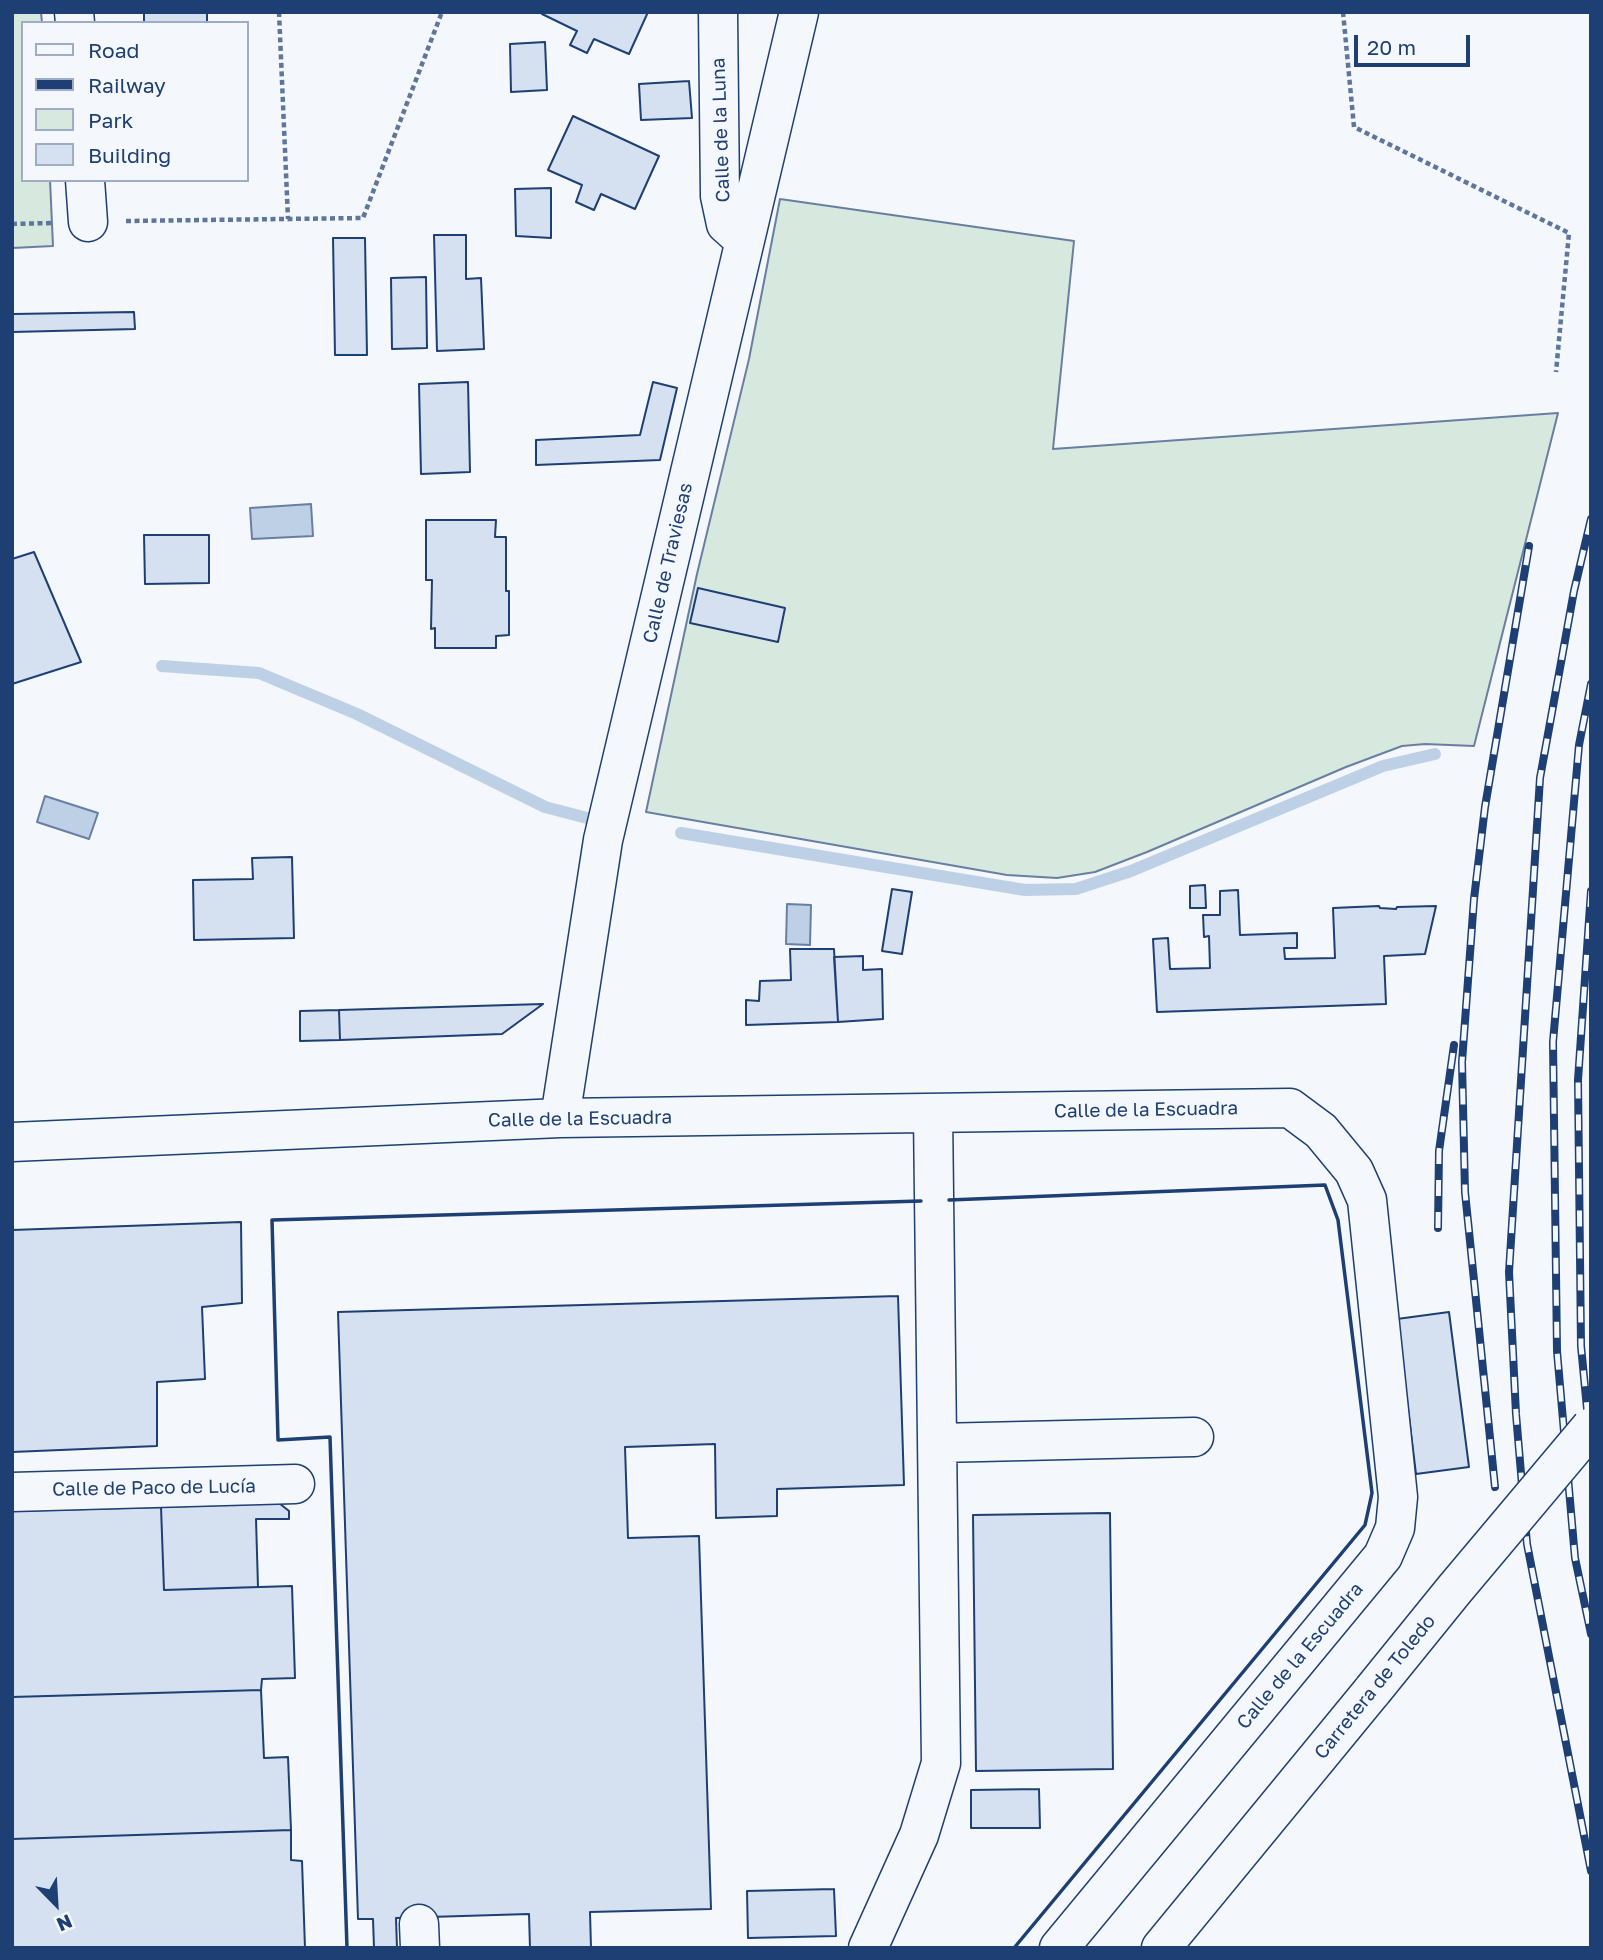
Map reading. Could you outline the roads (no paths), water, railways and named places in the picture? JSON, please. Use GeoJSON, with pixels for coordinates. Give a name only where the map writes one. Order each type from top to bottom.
{"type":"FeatureCollection","features":[{"type":"Feature","properties":{"kind":"street","name":"Calle de la Luna"},"geometry":{"type":"LineString","coordinates":[[718,12],[720,195],[726,225],[744,240]]}},
{"type":"Feature","properties":{"kind":"street","name":"Calle de Traviesas"},"geometry":{"type":"LineString","coordinates":[[560,1118],[603,840],[799,12]]}},
{"type":"Feature","properties":{"kind":"street"},"geometry":{"type":"LineString","coordinates":[[85,182],[88,222]]}},
{"type":"Feature","properties":{"kind":"street","name":"Calle de la Escuadra"},"geometry":{"type":"LineString","coordinates":[[12,1142],[560,1118],[1290,1108],[1321,1131],[1354,1171],[1367,1200],[1398,1497],[1395,1528],[1383,1556],[1059,1948]]}},
{"type":"Feature","properties":{"kind":"street"},"geometry":{"type":"LineString","coordinates":[[868,1948],[919,1835],[941,1763],[933,1114]]}},
{"type":"Feature","properties":{"kind":"street","name":"Carretera de Toledo"},"geometry":{"type":"LineString","coordinates":[[1161,1948],[1591,1427]]}},
{"type":"Feature","properties":{"kind":"street"},"geometry":{"type":"LineString","coordinates":[[938,1443],[1194,1437]]}},
{"type":"Feature","properties":{"kind":"street","name":"Calle de Paco de Lucía"},"geometry":{"type":"LineString","coordinates":[[12,1492],[295,1484]]}},
{"type":"Feature","properties":{"kind":"water"},"geometry":{"type":"Polygon","coordinates":[[[311,504],[313,536],[252,539],[250,508],[311,504]]]}},
{"type":"Feature","properties":{"kind":"water"},"geometry":{"type":"Polygon","coordinates":[[[45,796],[98,813],[89,839],[37,822],[45,796]]]}},
{"type":"Feature","properties":{"kind":"water"},"geometry":{"type":"Polygon","coordinates":[[[787,904],[811,905],[810,945],[786,944],[787,904]]]}},
{"type":"Feature","properties":{"kind":"waterway"},"geometry":{"type":"LineString","coordinates":[[162,666],[259,673],[357,714],[545,807],[587,818]]}},
{"type":"Feature","properties":{"kind":"waterway"},"geometry":{"type":"LineString","coordinates":[[681,833],[1025,890],[1076,889],[1131,871],[1383,766],[1435,754]]}},
{"type":"Feature","properties":{"kind":"railway"},"geometry":{"type":"LineString","coordinates":[[1591,519],[1574,591],[1540,778],[1509,1272],[1516,1414],[1527,1544],[1591,1871]]}},
{"type":"Feature","properties":{"kind":"railway"},"geometry":{"type":"LineString","coordinates":[[1495,1487],[1465,1192],[1462,1062],[1474,899],[1485,807],[1529,546]]}},
{"type":"Feature","properties":{"kind":"railway"},"geometry":{"type":"LineString","coordinates":[[1591,684],[1579,745],[1553,1042],[1557,1351],[1575,1558],[1591,1634]]}},
{"type":"Feature","properties":{"kind":"railway"},"geometry":{"type":"LineString","coordinates":[[1591,891],[1578,1080],[1581,1346],[1591,1450]]}},
{"type":"Feature","properties":{"kind":"railway"},"geometry":{"type":"LineString","coordinates":[[1438,1228],[1439,1151],[1454,1045]]}}]}
